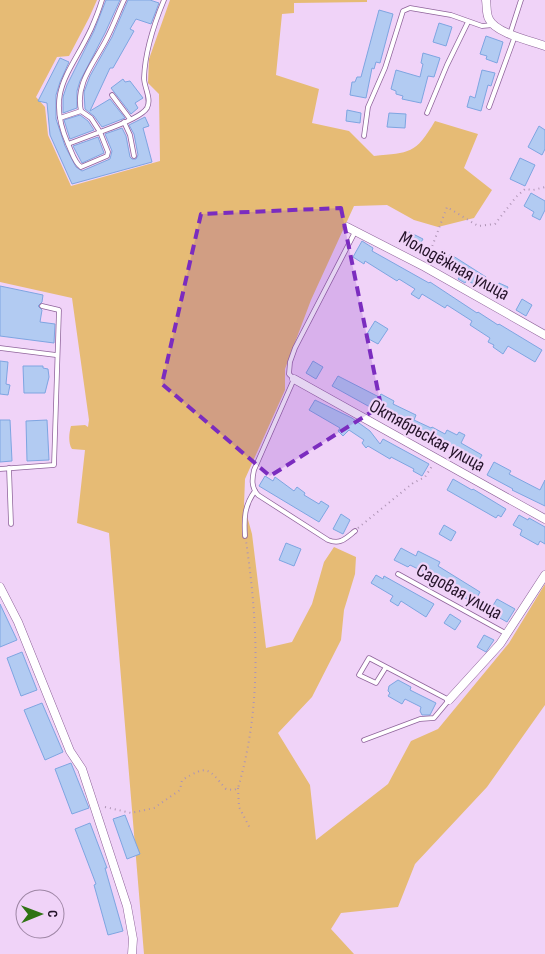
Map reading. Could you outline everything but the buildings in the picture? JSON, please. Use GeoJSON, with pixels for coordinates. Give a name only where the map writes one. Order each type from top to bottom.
{"type":"FeatureCollection","features":[{"type":"Feature","properties":{"kind":"street"},"geometry":{"type":"LineString","coordinates":[[486,0],[489,20],[493,25],[513,35],[545,46]]}},
{"type":"Feature","properties":{"kind":"street","name":"Молодёжная улица"},"geometry":{"type":"LineString","coordinates":[[347,227],[424,267],[545,335]]}},
{"type":"Feature","properties":{"kind":"street","name":"Октябрьская улица"},"geometry":{"type":"LineString","coordinates":[[294,379],[436,460],[545,519]]}},
{"type":"Feature","properties":{"kind":"street"},"geometry":{"type":"LineString","coordinates":[[449,700],[500,644],[545,575]]}},
{"type":"Feature","properties":{"kind":"street"},"geometry":{"type":"LineString","coordinates":[[0,587],[18,622],[70,751],[82,769],[127,906],[133,939],[132,954]]}},
{"type":"Feature","properties":{"kind":"lane"},"geometry":{"type":"LineString","coordinates":[[60,118],[81,112],[91,118],[100,132],[108,152],[106,156],[81,167],[76,164],[61,128],[60,118],[60,92],[64,77],[91,29],[102,0]]}},
{"type":"Feature","properties":{"kind":"lane"},"geometry":{"type":"LineString","coordinates":[[81,112],[79,102],[82,81],[108,38],[124,0]]}},
{"type":"Feature","properties":{"kind":"lane"},"geometry":{"type":"LineString","coordinates":[[68,144],[124,122],[142,113],[148,107],[149,101],[144,79],[146,57],[164,0]]}},
{"type":"Feature","properties":{"kind":"lane"},"geometry":{"type":"LineString","coordinates":[[489,107],[513,35],[521,0]]}},
{"type":"Feature","properties":{"kind":"lane"},"geometry":{"type":"LineString","coordinates":[[364,136],[368,107],[385,68],[403,11],[410,8],[451,15],[482,26],[493,25]]}},
{"type":"Feature","properties":{"kind":"lane"},"geometry":{"type":"LineString","coordinates":[[427,113],[468,22]]}},
{"type":"Feature","properties":{"kind":"lane"},"geometry":{"type":"LineString","coordinates":[[112,95],[130,119]]}},
{"type":"Feature","properties":{"kind":"lane"},"geometry":{"type":"LineString","coordinates":[[124,122],[130,134],[134,156]]}},
{"type":"Feature","properties":{"kind":"lane"},"geometry":{"type":"LineString","coordinates":[[355,531],[341,542],[335,543],[328,540],[255,491],[252,482],[254,470],[294,379],[289,374],[290,362],[295,348],[356,232]]}},
{"type":"Feature","properties":{"kind":"lane"},"geometry":{"type":"LineString","coordinates":[[0,469],[54,465],[56,355],[59,310],[42,306]]}},
{"type":"Feature","properties":{"kind":"lane"},"geometry":{"type":"LineString","coordinates":[[0,348],[56,355]]}},
{"type":"Feature","properties":{"kind":"lane"},"geometry":{"type":"LineString","coordinates":[[9,468],[11,524]]}},
{"type":"Feature","properties":{"kind":"lane"},"geometry":{"type":"LineString","coordinates":[[245,536],[244,518],[248,501],[255,491]]}},
{"type":"Feature","properties":{"kind":"lane","name":"Садовая улица"},"geometry":{"type":"LineString","coordinates":[[398,574],[507,634]]}},
{"type":"Feature","properties":{"kind":"lane"},"geometry":{"type":"LineString","coordinates":[[364,740],[420,718],[434,718],[449,700],[369,658],[359,675],[376,683],[386,667]]}},
{"type":"Feature","properties":{"kind":"path"},"geometry":{"type":"LineString","coordinates":[[424,267],[447,207],[478,226],[495,224],[516,197],[525,189],[533,190],[545,187]]}},
{"type":"Feature","properties":{"kind":"path"},"geometry":{"type":"LineString","coordinates":[[355,531],[363,522],[413,483],[425,477],[436,460]]}},
{"type":"Feature","properties":{"kind":"path"},"geometry":{"type":"LineString","coordinates":[[245,536],[255,610],[256,658],[252,712],[244,766],[238,788],[239,807],[251,830]]}},
{"type":"Feature","properties":{"kind":"path"},"geometry":{"type":"LineString","coordinates":[[106,807],[131,813],[154,808],[180,790],[182,780],[196,772],[205,770],[210,770],[226,789],[234,790],[238,788]]}},
{"type":"Feature","properties":{"kind":"highlighted area"},"geometry":{"type":"Polygon","coordinates":[[[341,208],[381,406],[270,476],[162,384],[201,214],[341,208]]]}},
{"type":"Feature","properties":{"kind":"shaded area"},"geometry":{"type":"Polygon","coordinates":[[[0,0],[97,0],[69,56],[57,57],[36,97],[45,107],[48,135],[71,186],[160,161],[159,94],[148,83],[149,59],[170,0],[367,0],[367,2],[294,3],[294,13],[282,14],[276,75],[319,89],[312,123],[349,131],[374,156],[396,154],[410,150],[422,140],[435,121],[478,134],[464,168],[492,190],[474,218],[438,227],[414,220],[387,205],[354,206],[311,300],[285,369],[285,390],[245,479],[244,505],[252,534],[266,648],[292,642],[312,604],[324,562],[334,547],[356,557],[355,574],[344,610],[341,640],[312,697],[278,733],[310,785],[316,840],[388,784],[411,741],[438,729],[509,643],[545,584],[545,705],[487,787],[415,864],[398,907],[341,913],[331,929],[354,954],[144,954],[109,533],[77,523],[85,450],[72,449],[69,435],[71,426],[85,425],[88,427],[89,420],[72,298],[0,282],[0,0]]]}}]}
